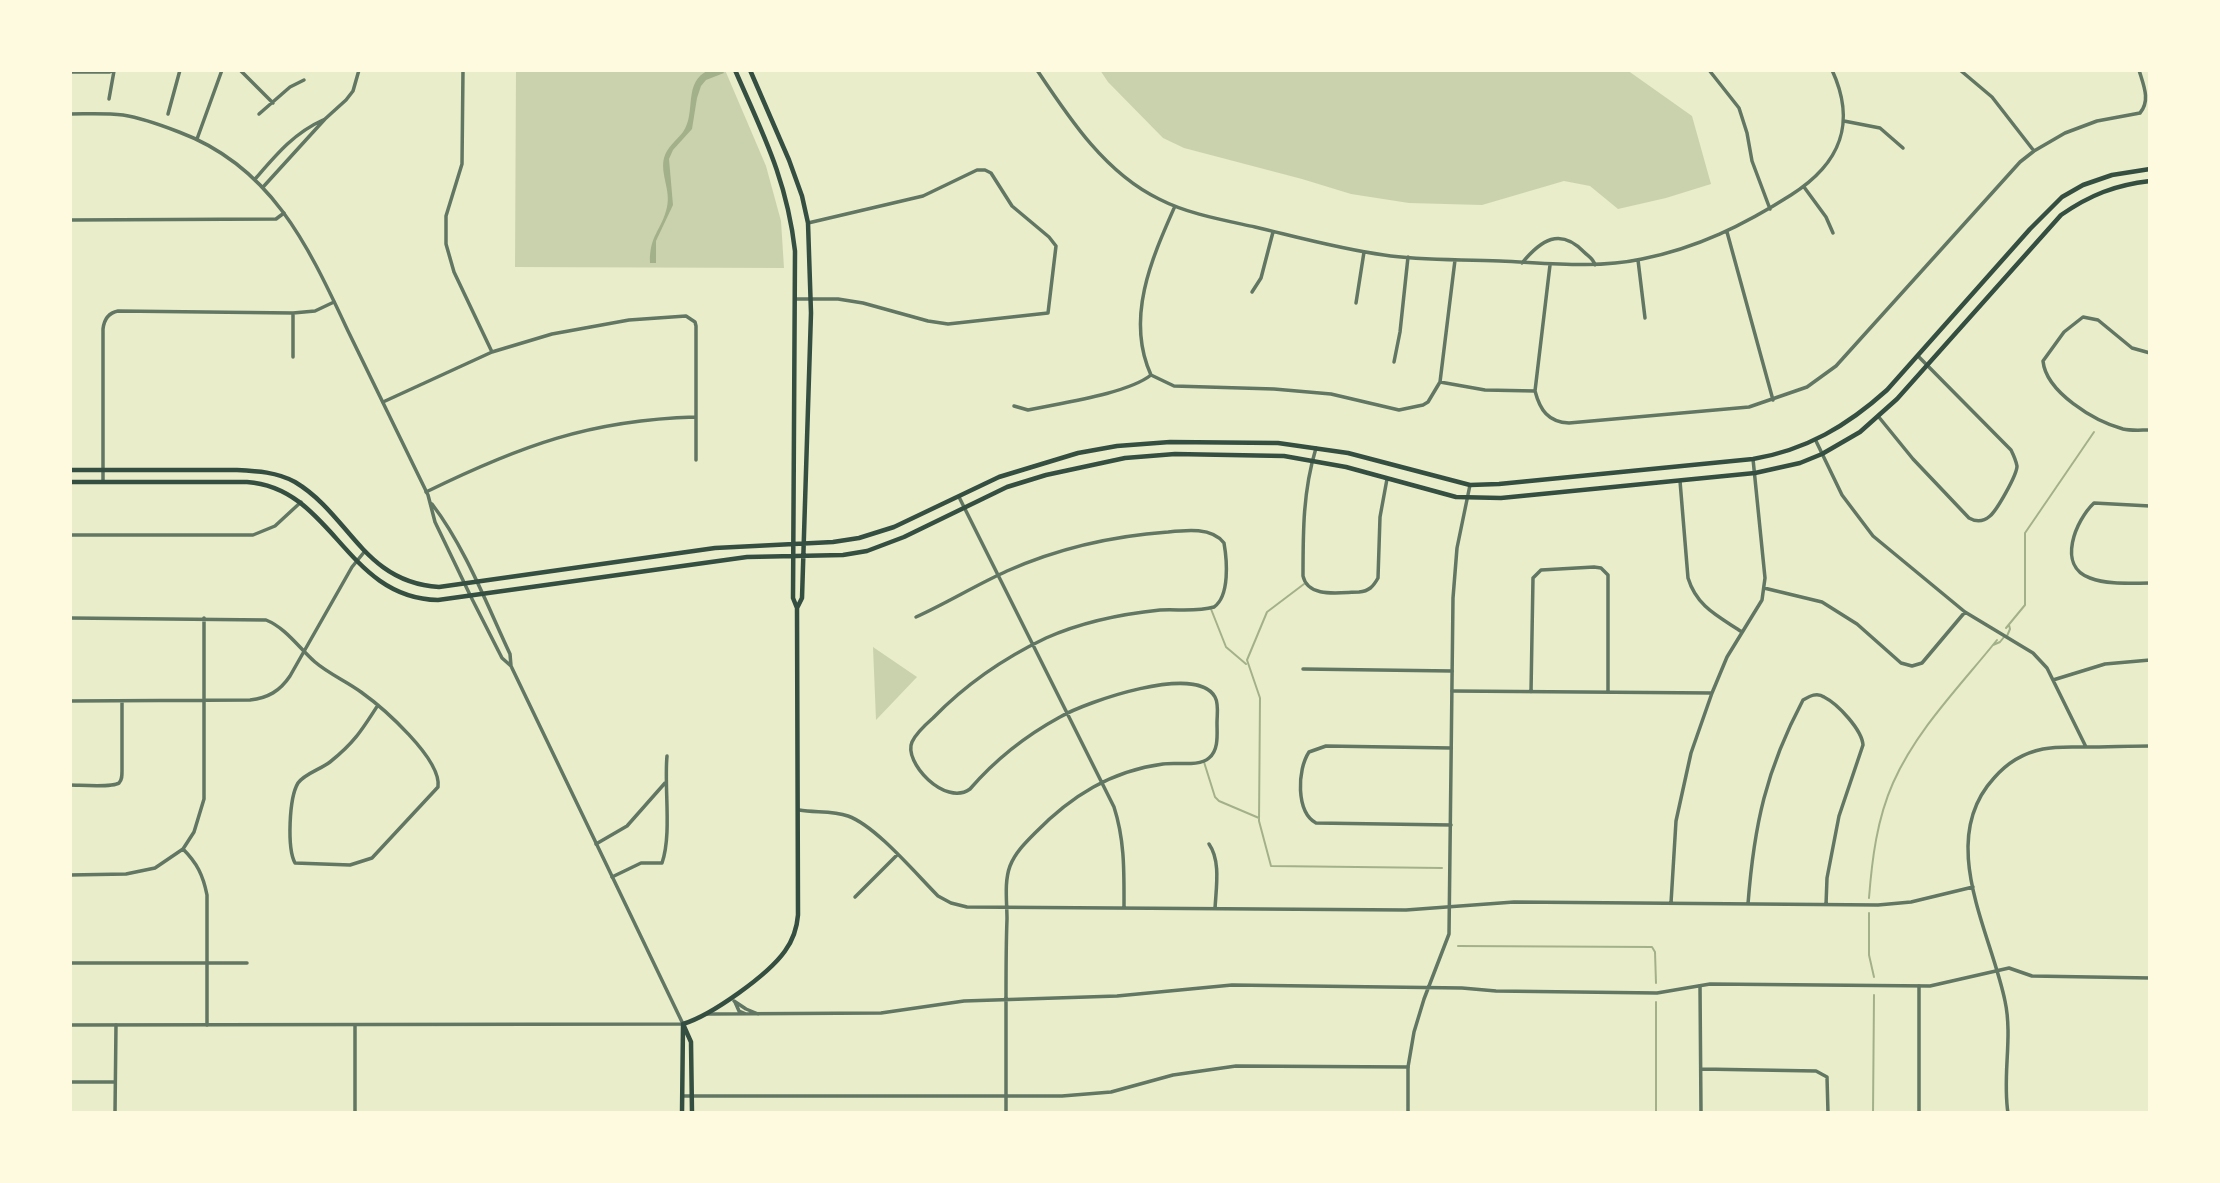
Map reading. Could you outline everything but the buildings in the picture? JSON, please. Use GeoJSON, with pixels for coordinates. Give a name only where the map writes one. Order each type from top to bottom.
{"type":"FeatureCollection","features":[{"type":"Feature","properties":{"kind":"main road"},"geometry":{"type":"LineString","coordinates":[[683,1024],[732,999],[777,961],[796,930],[799,915],[797,608],[793,598],[795,251],[786,196],[776,162],[735,70]]}},
{"type":"Feature","properties":{"kind":"main road"},"geometry":{"type":"LineString","coordinates":[[750,70],[802,196],[808,223],[811,299],[802,598],[797,608]]}},
{"type":"Feature","properties":{"kind":"main road"},"geometry":{"type":"LineString","coordinates":[[755,116],[767,110]]}},
{"type":"Feature","properties":{"kind":"main road"},"geometry":{"type":"LineString","coordinates":[[70,470],[261,471],[295,482],[311,494],[387,571],[411,582],[439,587],[736,545],[859,538],[894,527],[999,477],[1037,464],[1117,446],[1170,442],[1255,442],[1316,448],[1372,459],[1470,485],[1753,459],[1787,452],[1815,441],[1870,406],[2062,197],[2105,177],[2150,169]]}},
{"type":"Feature","properties":{"kind":"main road"},"geometry":{"type":"LineString","coordinates":[[70,482],[233,482],[270,485],[301,502],[372,576],[397,592],[430,600],[471,597],[747,557],[843,555],[867,551],[904,537],[1007,487],[1046,475],[1125,458],[1175,454],[1247,454],[1313,459],[1466,499],[1501,498],[1755,473],[1800,463],[1822,454],[1860,432],[1928,365],[2061,215],[2093,195],[2111,188],[2150,181]]}},
{"type":"Feature","properties":{"kind":"main road"},"geometry":{"type":"LineString","coordinates":[[232,470],[233,482]]}},
{"type":"Feature","properties":{"kind":"main road"},"geometry":{"type":"LineString","coordinates":[[637,559],[638,572]]}},
{"type":"Feature","properties":{"kind":"main road"},"geometry":{"type":"LineString","coordinates":[[682,1113],[683,1024]]}},
{"type":"Feature","properties":{"kind":"main road"},"geometry":{"type":"LineString","coordinates":[[683,1024],[691,1042],[692,1113]]}},
{"type":"Feature","properties":{"kind":"street"},"geometry":{"type":"LineString","coordinates":[[168,114],[180,70]]}},
{"type":"Feature","properties":{"kind":"street"},"geometry":{"type":"LineString","coordinates":[[197,139],[222,70]]}},
{"type":"Feature","properties":{"kind":"street"},"geometry":{"type":"LineString","coordinates":[[240,70],[274,103]]}},
{"type":"Feature","properties":{"kind":"street"},"geometry":{"type":"LineString","coordinates":[[264,186],[346,100],[353,90],[359,70]]}},
{"type":"Feature","properties":{"kind":"street"},"geometry":{"type":"LineString","coordinates":[[463,70],[461,163],[447,209],[446,244],[454,272],[492,352]]}},
{"type":"Feature","properties":{"kind":"street"},"geometry":{"type":"LineString","coordinates":[[1037,70],[1063,109],[1100,154],[1140,188],[1175,206],[1364,252],[1550,265],[1595,265],[1639,260],[1682,250],[1727,232],[1804,187],[1832,158],[1842,134],[1843,104],[1832,70]]}},
{"type":"Feature","properties":{"kind":"street"},"geometry":{"type":"LineString","coordinates":[[1709,70],[1739,108],[1752,161],[1770,209]]}},
{"type":"Feature","properties":{"kind":"street"},"geometry":{"type":"LineString","coordinates":[[1960,70],[1992,97],[2034,151]]}},
{"type":"Feature","properties":{"kind":"street"},"geometry":{"type":"LineString","coordinates":[[1550,265],[1535,391],[1538,405],[1552,420],[1569,423],[1749,407],[1773,400],[1807,387],[1836,366],[1998,185],[2034,151],[2065,133],[2097,121],[2138,115],[2144,109],[2146,97],[2139,70]]}},
{"type":"Feature","properties":{"kind":"street"},"geometry":{"type":"LineString","coordinates":[[70,72],[114,71],[109,99]]}},
{"type":"Feature","properties":{"kind":"street"},"geometry":{"type":"LineString","coordinates":[[259,114],[290,87],[304,80]]}},
{"type":"Feature","properties":{"kind":"street"},"geometry":{"type":"LineString","coordinates":[[70,114],[124,116],[166,127],[226,154],[264,186],[304,242],[431,502],[443,519],[482,595],[510,654],[511,666],[683,1024],[70,1025]]}},
{"type":"Feature","properties":{"kind":"street"},"geometry":{"type":"LineString","coordinates":[[256,178],[289,142],[306,128],[325,120]]}},
{"type":"Feature","properties":{"kind":"street"},"geometry":{"type":"LineString","coordinates":[[1844,121],[1880,128],[1903,148]]}},
{"type":"Feature","properties":{"kind":"street"},"geometry":{"type":"LineString","coordinates":[[795,299],[838,299],[863,303],[948,324],[1048,313],[1056,246],[1012,206],[991,173],[985,170],[977,170],[923,196],[808,223]]}},
{"type":"Feature","properties":{"kind":"street"},"geometry":{"type":"LineString","coordinates":[[1804,187],[1826,217],[1833,233]]}},
{"type":"Feature","properties":{"kind":"street"},"geometry":{"type":"LineString","coordinates":[[1175,206],[1155,252],[1142,300],[1143,354],[1151,375],[1174,386],[1274,388],[1331,394],[1405,410],[1429,402],[1440,382],[1455,259]]}},
{"type":"Feature","properties":{"kind":"street"},"geometry":{"type":"LineString","coordinates":[[70,220],[276,219],[284,213]]}},
{"type":"Feature","properties":{"kind":"street"},"geometry":{"type":"LineString","coordinates":[[1252,292],[1261,278],[1273,232]]}},
{"type":"Feature","properties":{"kind":"street"},"geometry":{"type":"LineString","coordinates":[[1727,232],[1773,400]]}},
{"type":"Feature","properties":{"kind":"street"},"geometry":{"type":"LineString","coordinates":[[1522,262],[1538,245],[1559,238],[1578,244],[1593,259],[1595,265]]}},
{"type":"Feature","properties":{"kind":"street"},"geometry":{"type":"LineString","coordinates":[[1356,303],[1364,252]]}},
{"type":"Feature","properties":{"kind":"street"},"geometry":{"type":"LineString","coordinates":[[1394,362],[1408,257]]}},
{"type":"Feature","properties":{"kind":"street"},"geometry":{"type":"LineString","coordinates":[[1639,260],[1645,318]]}},
{"type":"Feature","properties":{"kind":"street"},"geometry":{"type":"LineString","coordinates":[[103,482],[103,330],[109,315],[118,311],[293,313],[315,311],[334,302]]}},
{"type":"Feature","properties":{"kind":"street"},"geometry":{"type":"LineString","coordinates":[[293,313],[293,357]]}},
{"type":"Feature","properties":{"kind":"street"},"geometry":{"type":"LineString","coordinates":[[383,402],[492,352],[552,334],[629,320],[686,316],[695,322],[696,326],[696,460]]}},
{"type":"Feature","properties":{"kind":"street"},"geometry":{"type":"LineString","coordinates":[[2150,353],[2132,348],[2098,320],[2083,317],[2064,332],[2043,361],[2044,372],[2056,388],[2088,415],[2124,430],[2150,430]]}},
{"type":"Feature","properties":{"kind":"street"},"geometry":{"type":"LineString","coordinates":[[1878,416],[1959,510],[1975,521],[1989,517],[2014,476],[2017,466],[2011,450],[1918,356]]}},
{"type":"Feature","properties":{"kind":"street"},"geometry":{"type":"LineString","coordinates":[[1014,406],[1028,410],[1117,391],[1142,382],[1151,375]]}},
{"type":"Feature","properties":{"kind":"street"},"geometry":{"type":"LineString","coordinates":[[1440,382],[1493,390],[1535,391]]}},
{"type":"Feature","properties":{"kind":"street"},"geometry":{"type":"LineString","coordinates":[[426,492],[505,455],[554,438],[633,421],[695,417]]}},
{"type":"Feature","properties":{"kind":"street"},"geometry":{"type":"LineString","coordinates":[[1815,441],[1842,495],[1873,536],[1965,612],[2032,653],[2047,668],[2086,747]]}},
{"type":"Feature","properties":{"kind":"street"},"geometry":{"type":"LineString","coordinates":[[1316,448],[1304,503],[1304,581],[1314,591],[1366,591],[1378,578],[1380,517],[1388,477]]}},
{"type":"Feature","properties":{"kind":"street"},"geometry":{"type":"LineString","coordinates":[[1671,904],[1679,804],[1691,753],[1727,657],[1758,609],[1764,588],[1753,459]]}},
{"type":"Feature","properties":{"kind":"street"},"geometry":{"type":"LineString","coordinates":[[1680,481],[1688,578],[1692,591],[1706,608],[1742,632]]}},
{"type":"Feature","properties":{"kind":"street"},"geometry":{"type":"LineString","coordinates":[[1408,1113],[1408,1067],[1416,1024],[1448,941],[1454,586],[1470,485]]}},
{"type":"Feature","properties":{"kind":"street"},"geometry":{"type":"LineString","coordinates":[[958,495],[1114,807],[1123,840],[1124,908]]}},
{"type":"Feature","properties":{"kind":"street"},"geometry":{"type":"LineString","coordinates":[[70,535],[253,535],[275,526],[301,502]]}},
{"type":"Feature","properties":{"kind":"street"},"geometry":{"type":"LineString","coordinates":[[431,502],[435,522],[471,597],[502,658],[511,666]]}},
{"type":"Feature","properties":{"kind":"street"},"geometry":{"type":"LineString","coordinates":[[2150,506],[2094,503],[2075,533],[2071,552],[2076,567],[2090,578],[2150,583]]}},
{"type":"Feature","properties":{"kind":"street"},"geometry":{"type":"LineString","coordinates":[[916,617],[998,575],[1091,542],[1157,533],[1203,531],[1218,536],[1224,543],[1225,587],[1220,603],[1211,608],[1160,610],[1108,618],[1060,632],[982,675],[940,711],[911,743],[910,752],[914,763],[940,789],[950,794],[961,794],[970,789],[1023,740],[1067,713],[1102,699],[1158,686],[1195,685],[1210,691],[1216,698],[1218,706],[1215,751],[1209,758],[1201,762],[1162,764],[1139,769],[1102,782],[1061,808],[1019,851],[1008,873],[1006,1113]]}},
{"type":"Feature","properties":{"kind":"street"},"geometry":{"type":"LineString","coordinates":[[70,701],[250,700],[267,696],[286,682],[356,560],[365,551]]}},
{"type":"Feature","properties":{"kind":"street"},"geometry":{"type":"LineString","coordinates":[[1531,692],[1532,578],[1541,570],[1601,568],[1608,575],[1608,692]]}},
{"type":"Feature","properties":{"kind":"street"},"geometry":{"type":"LineString","coordinates":[[1764,588],[1809,598],[1832,607],[1908,666],[1922,663],[1965,612]]}},
{"type":"Feature","properties":{"kind":"street"},"geometry":{"type":"LineString","coordinates":[[70,618],[265,620],[276,625],[316,663],[378,705],[403,728],[426,756],[439,783],[438,787],[372,859],[350,865],[295,863],[290,850],[292,799],[299,782],[354,742],[378,705]]}},
{"type":"Feature","properties":{"kind":"street"},"geometry":{"type":"LineString","coordinates":[[70,875],[126,874],[155,868],[183,849],[199,821],[204,799],[204,618]]}},
{"type":"Feature","properties":{"kind":"street"},"geometry":{"type":"LineString","coordinates":[[2053,680],[2105,664],[2150,660]]}},
{"type":"Feature","properties":{"kind":"street"},"geometry":{"type":"LineString","coordinates":[[1303,669],[1452,671]]}},
{"type":"Feature","properties":{"kind":"street"},"geometry":{"type":"LineString","coordinates":[[1452,691],[1712,693]]}},
{"type":"Feature","properties":{"kind":"street"},"geometry":{"type":"LineString","coordinates":[[1748,904],[1756,829],[1770,773],[1803,700],[1814,694],[1824,696],[1858,727],[1863,737],[1863,745],[1832,844],[1826,905]]}},
{"type":"Feature","properties":{"kind":"street"},"geometry":{"type":"LineString","coordinates":[[70,785],[116,785],[120,781],[122,701]]}},
{"type":"Feature","properties":{"kind":"street"},"geometry":{"type":"LineString","coordinates":[[1451,748],[1326,746],[1309,752],[1302,768],[1302,800],[1307,816],[1316,823],[1451,825]]}},
{"type":"Feature","properties":{"kind":"street"},"geometry":{"type":"LineString","coordinates":[[2008,1113],[2009,1026],[2005,998],[1973,887],[1968,860],[1968,827],[1978,800],[2002,769],[2030,753],[2056,747],[2150,746]]}},
{"type":"Feature","properties":{"kind":"street"},"geometry":{"type":"LineString","coordinates":[[612,877],[641,863],[662,863],[666,850],[667,756]]}},
{"type":"Feature","properties":{"kind":"street"},"geometry":{"type":"LineString","coordinates":[[596,844],[627,826],[665,783]]}},
{"type":"Feature","properties":{"kind":"street"},"geometry":{"type":"LineString","coordinates":[[799,810],[850,816],[870,830],[944,900],[967,906],[1406,910],[1514,902],[1890,905],[1973,887]]}},
{"type":"Feature","properties":{"kind":"street"},"geometry":{"type":"LineString","coordinates":[[1209,844],[1216,860],[1215,909]]}},
{"type":"Feature","properties":{"kind":"street"},"geometry":{"type":"LineString","coordinates":[[183,849],[202,874],[207,895],[207,1025]]}},
{"type":"Feature","properties":{"kind":"street"},"geometry":{"type":"LineString","coordinates":[[855,897],[897,855]]}},
{"type":"Feature","properties":{"kind":"street"},"geometry":{"type":"LineString","coordinates":[[70,962],[247,963]]}},
{"type":"Feature","properties":{"kind":"street"},"geometry":{"type":"LineString","coordinates":[[707,1014],[881,1013],[941,1003],[1006,998],[1117,996],[1232,985],[1657,993],[1700,984],[1942,985],[2009,968],[2022,975],[2032,976],[2150,978]]}},
{"type":"Feature","properties":{"kind":"street"},"geometry":{"type":"LineString","coordinates":[[1700,984],[1701,1113]]}},
{"type":"Feature","properties":{"kind":"street"},"geometry":{"type":"LineString","coordinates":[[1919,986],[1919,1113]]}},
{"type":"Feature","properties":{"kind":"street"},"geometry":{"type":"LineString","coordinates":[[732,999],[760,1015]]}},
{"type":"Feature","properties":{"kind":"street"},"geometry":{"type":"LineString","coordinates":[[732,999],[739,1011],[748,1015]]}},
{"type":"Feature","properties":{"kind":"street"},"geometry":{"type":"LineString","coordinates":[[115,1113],[116,1025]]}},
{"type":"Feature","properties":{"kind":"street"},"geometry":{"type":"LineString","coordinates":[[355,1025],[355,1113]]}},
{"type":"Feature","properties":{"kind":"street"},"geometry":{"type":"LineString","coordinates":[[682,1096],[1062,1096],[1111,1092],[1173,1075],[1236,1066],[1408,1067]]}},
{"type":"Feature","properties":{"kind":"street"},"geometry":{"type":"LineString","coordinates":[[1701,1069],[1816,1070],[1826,1077],[1828,1113]]}},
{"type":"Feature","properties":{"kind":"street"},"geometry":{"type":"LineString","coordinates":[[70,1082],[115,1082]]}},
{"type":"Feature","properties":{"kind":"shaded area"},"geometry":{"type":"Polygon","coordinates":[[[516,70],[725,70],[766,166],[781,221],[784,268],[515,267],[516,70]]]}},
{"type":"Feature","properties":{"kind":"shaded area"},"geometry":{"type":"Polygon","coordinates":[[[709,70],[722,70],[724,73],[706,80],[701,86],[692,129],[673,150],[669,159],[673,205],[656,241],[656,263],[650,263],[654,239],[668,201],[663,170],[664,158],[687,124],[696,82],[709,70]]]}},
{"type":"Feature","properties":{"kind":"shaded area"},"geometry":{"type":"Polygon","coordinates":[[[1100,70],[1627,70],[1692,116],[1711,184],[1618,209],[1590,186],[1564,181],[1482,205],[1409,203],[1351,194],[1184,148],[1163,138],[1108,82],[1100,70]]]}},
{"type":"Feature","properties":{"kind":"shaded area"},"geometry":{"type":"Polygon","coordinates":[[[873,647],[917,677],[876,720],[873,647]]]}},
{"type":"Feature","properties":{"kind":"waterway"},"geometry":{"type":"LineString","coordinates":[[2006,628],[2025,605],[2025,533],[2094,432]]}},
{"type":"Feature","properties":{"kind":"waterway"},"geometry":{"type":"LineString","coordinates":[[1304,584],[1267,612],[1247,660],[1260,698],[1259,821],[1271,866],[1442,868]]}},
{"type":"Feature","properties":{"kind":"waterway"},"geometry":{"type":"LineString","coordinates":[[1211,609],[1226,647],[1246,664]]}},
{"type":"Feature","properties":{"kind":"waterway"},"geometry":{"type":"LineString","coordinates":[[2007,636],[2009,625]]}},
{"type":"Feature","properties":{"kind":"waterway"},"geometry":{"type":"LineString","coordinates":[[1993,645],[2004,637]]}},
{"type":"Feature","properties":{"kind":"waterway"},"geometry":{"type":"LineString","coordinates":[[1869,898],[1876,839],[1893,783],[1927,726],[1997,640]]}},
{"type":"Feature","properties":{"kind":"waterway"},"geometry":{"type":"LineString","coordinates":[[1204,762],[1215,797],[1259,818]]}},
{"type":"Feature","properties":{"kind":"waterway"},"geometry":{"type":"LineString","coordinates":[[1869,913],[1869,955],[1874,977]]}},
{"type":"Feature","properties":{"kind":"waterway"},"geometry":{"type":"LineString","coordinates":[[1458,946],[1652,947],[1655,952],[1656,983]]}},
{"type":"Feature","properties":{"kind":"waterway"},"geometry":{"type":"LineString","coordinates":[[1873,1113],[1874,995]]}},
{"type":"Feature","properties":{"kind":"waterway"},"geometry":{"type":"LineString","coordinates":[[1656,1002],[1656,1113]]}}]}
